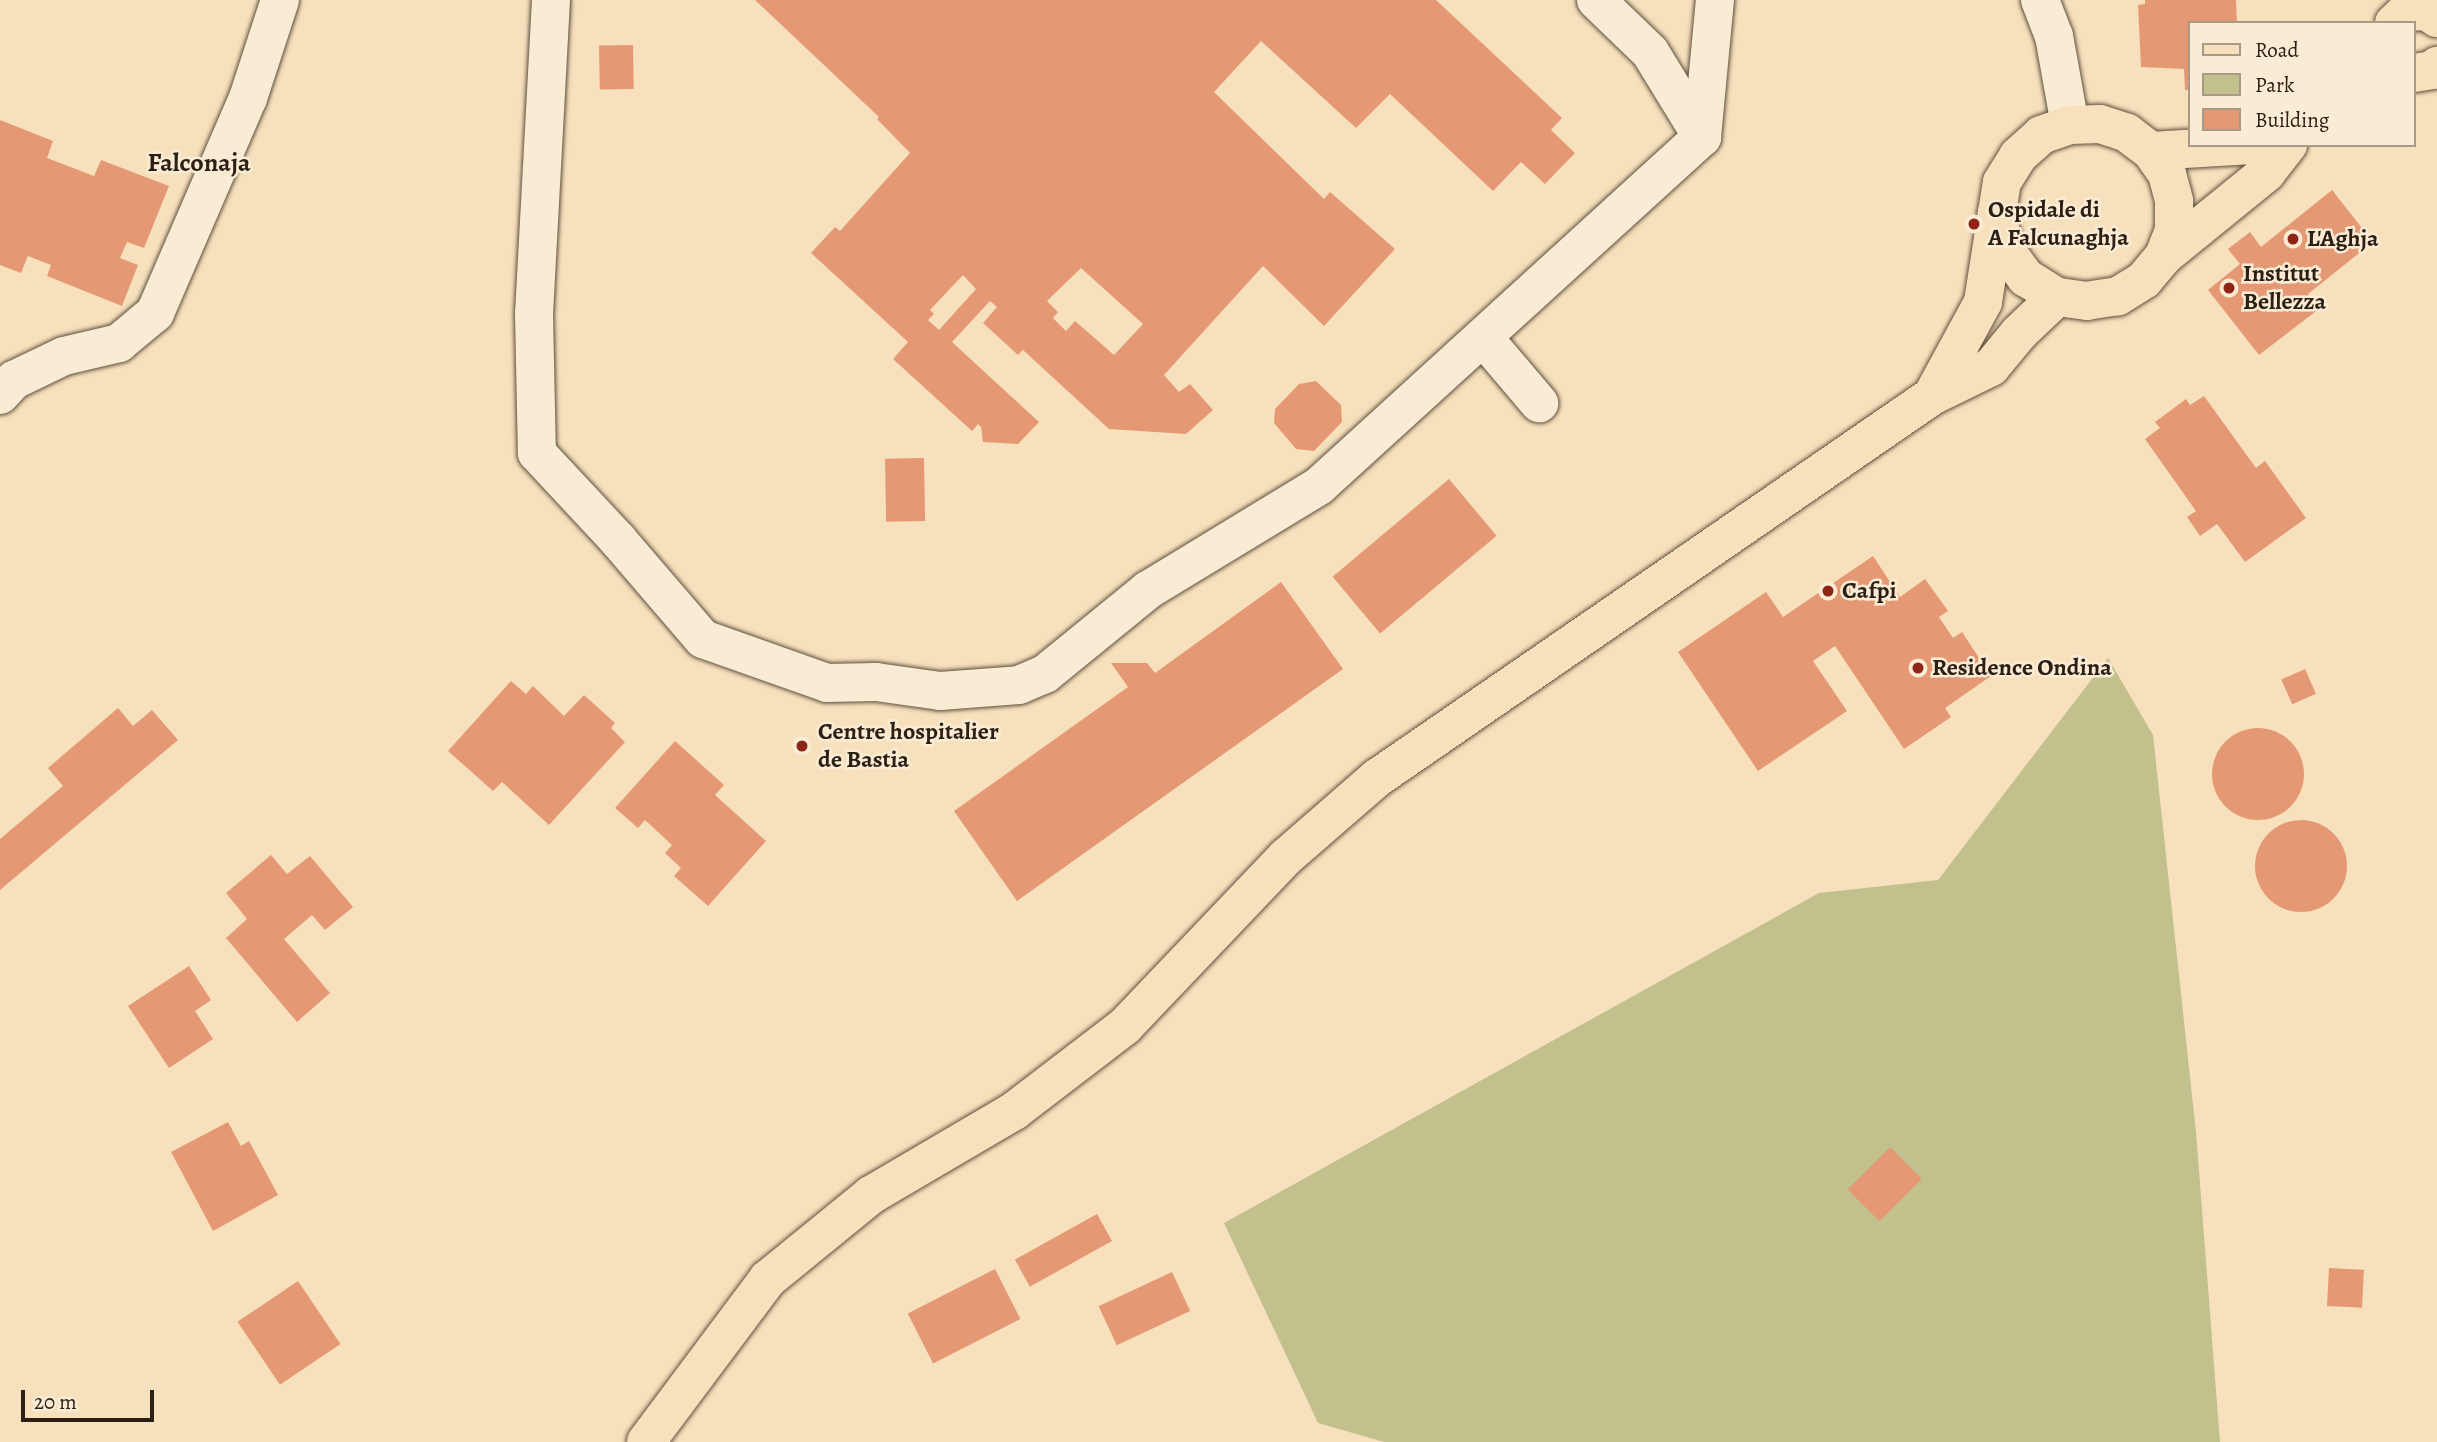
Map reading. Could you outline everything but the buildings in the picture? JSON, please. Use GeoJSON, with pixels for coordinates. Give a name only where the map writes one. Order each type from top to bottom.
{"type":"FeatureCollection","features":[{"type":"Feature","properties":{"kind":"main road"},"geometry":{"type":"LineString","coordinates":[[1932,396],[1983,302],[2002,182],[2018,156],[2041,135],[2070,125],[2100,124],[2127,133],[2151,151],[2167,174],[2174,201],[2174,230],[2164,256]]}},
{"type":"Feature","properties":{"kind":"main road"},"geometry":{"type":"LineString","coordinates":[[2151,151],[2218,147]]}},
{"type":"Feature","properties":{"kind":"main road"},"geometry":{"type":"LineString","coordinates":[[1997,213],[2005,248],[2026,278],[2057,297],[2087,301],[2118,296],[2144,280],[2164,256],[2266,173],[2286,147]]}},
{"type":"Feature","properties":{"kind":"main road"},"geometry":{"type":"LineString","coordinates":[[646,1442],[768,1279],[871,1195],[1014,1111],[1125,1026],[1286,858],[1377,778],[1932,396],[1991,367],[2019,332],[2057,297]]}},
{"type":"Feature","properties":{"kind":"street"},"geometry":{"type":"LineString","coordinates":[[0,395],[14,380],[64,356],[119,343],[155,313],[248,98],[280,0]]}},
{"type":"Feature","properties":{"kind":"street"},"geometry":{"type":"LineString","coordinates":[[551,0],[534,314],[537,453],[618,540],[703,639],[827,684],[876,682],[940,691],[1019,685],[1045,674],[1071,656],[1148,590],[1319,485],[1702,137],[1715,0]]}},
{"type":"Feature","properties":{"kind":"street"},"geometry":{"type":"LineString","coordinates":[[1597,0],[1650,52],[1702,137]]}},
{"type":"Feature","properties":{"kind":"street"},"geometry":{"type":"LineString","coordinates":[[2040,0],[2054,36],[2070,125]]}},
{"type":"Feature","properties":{"kind":"street"},"geometry":{"type":"LineString","coordinates":[[1483,337],[1539,403]]}},
{"type":"Feature","properties":{"kind":"green space"},"geometry":{"type":"Polygon","coordinates":[[[2108,658],[2153,735],[2196,1132],[2220,1442],[1384,1442],[1318,1423],[1224,1223],[1819,893],[1938,880],[2108,658]]]}},
{"type":"Feature","properties":{"kind":"place","name":"Ospidale di A Falcunaghja"},"geometry":{"type":"Point","coordinates":[1974,224]}},
{"type":"Feature","properties":{"kind":"place","name":"L'Aghja"},"geometry":{"type":"Point","coordinates":[2293,239]}},
{"type":"Feature","properties":{"kind":"place","name":"Institut Bellezza"},"geometry":{"type":"Point","coordinates":[2229,288]}},
{"type":"Feature","properties":{"kind":"place","name":"Cafpi"},"geometry":{"type":"Point","coordinates":[1828,591]}},
{"type":"Feature","properties":{"kind":"place","name":"Residence Ondina"},"geometry":{"type":"Point","coordinates":[1918,668]}},
{"type":"Feature","properties":{"kind":"place","name":"Centre hospitalier de Bastia"},"geometry":{"type":"Point","coordinates":[802,746]}},
{"type":"Feature","properties":{"kind":"district","name":"Falconaja"},"geometry":{"type":"Point","coordinates":[199,163]}}]}
